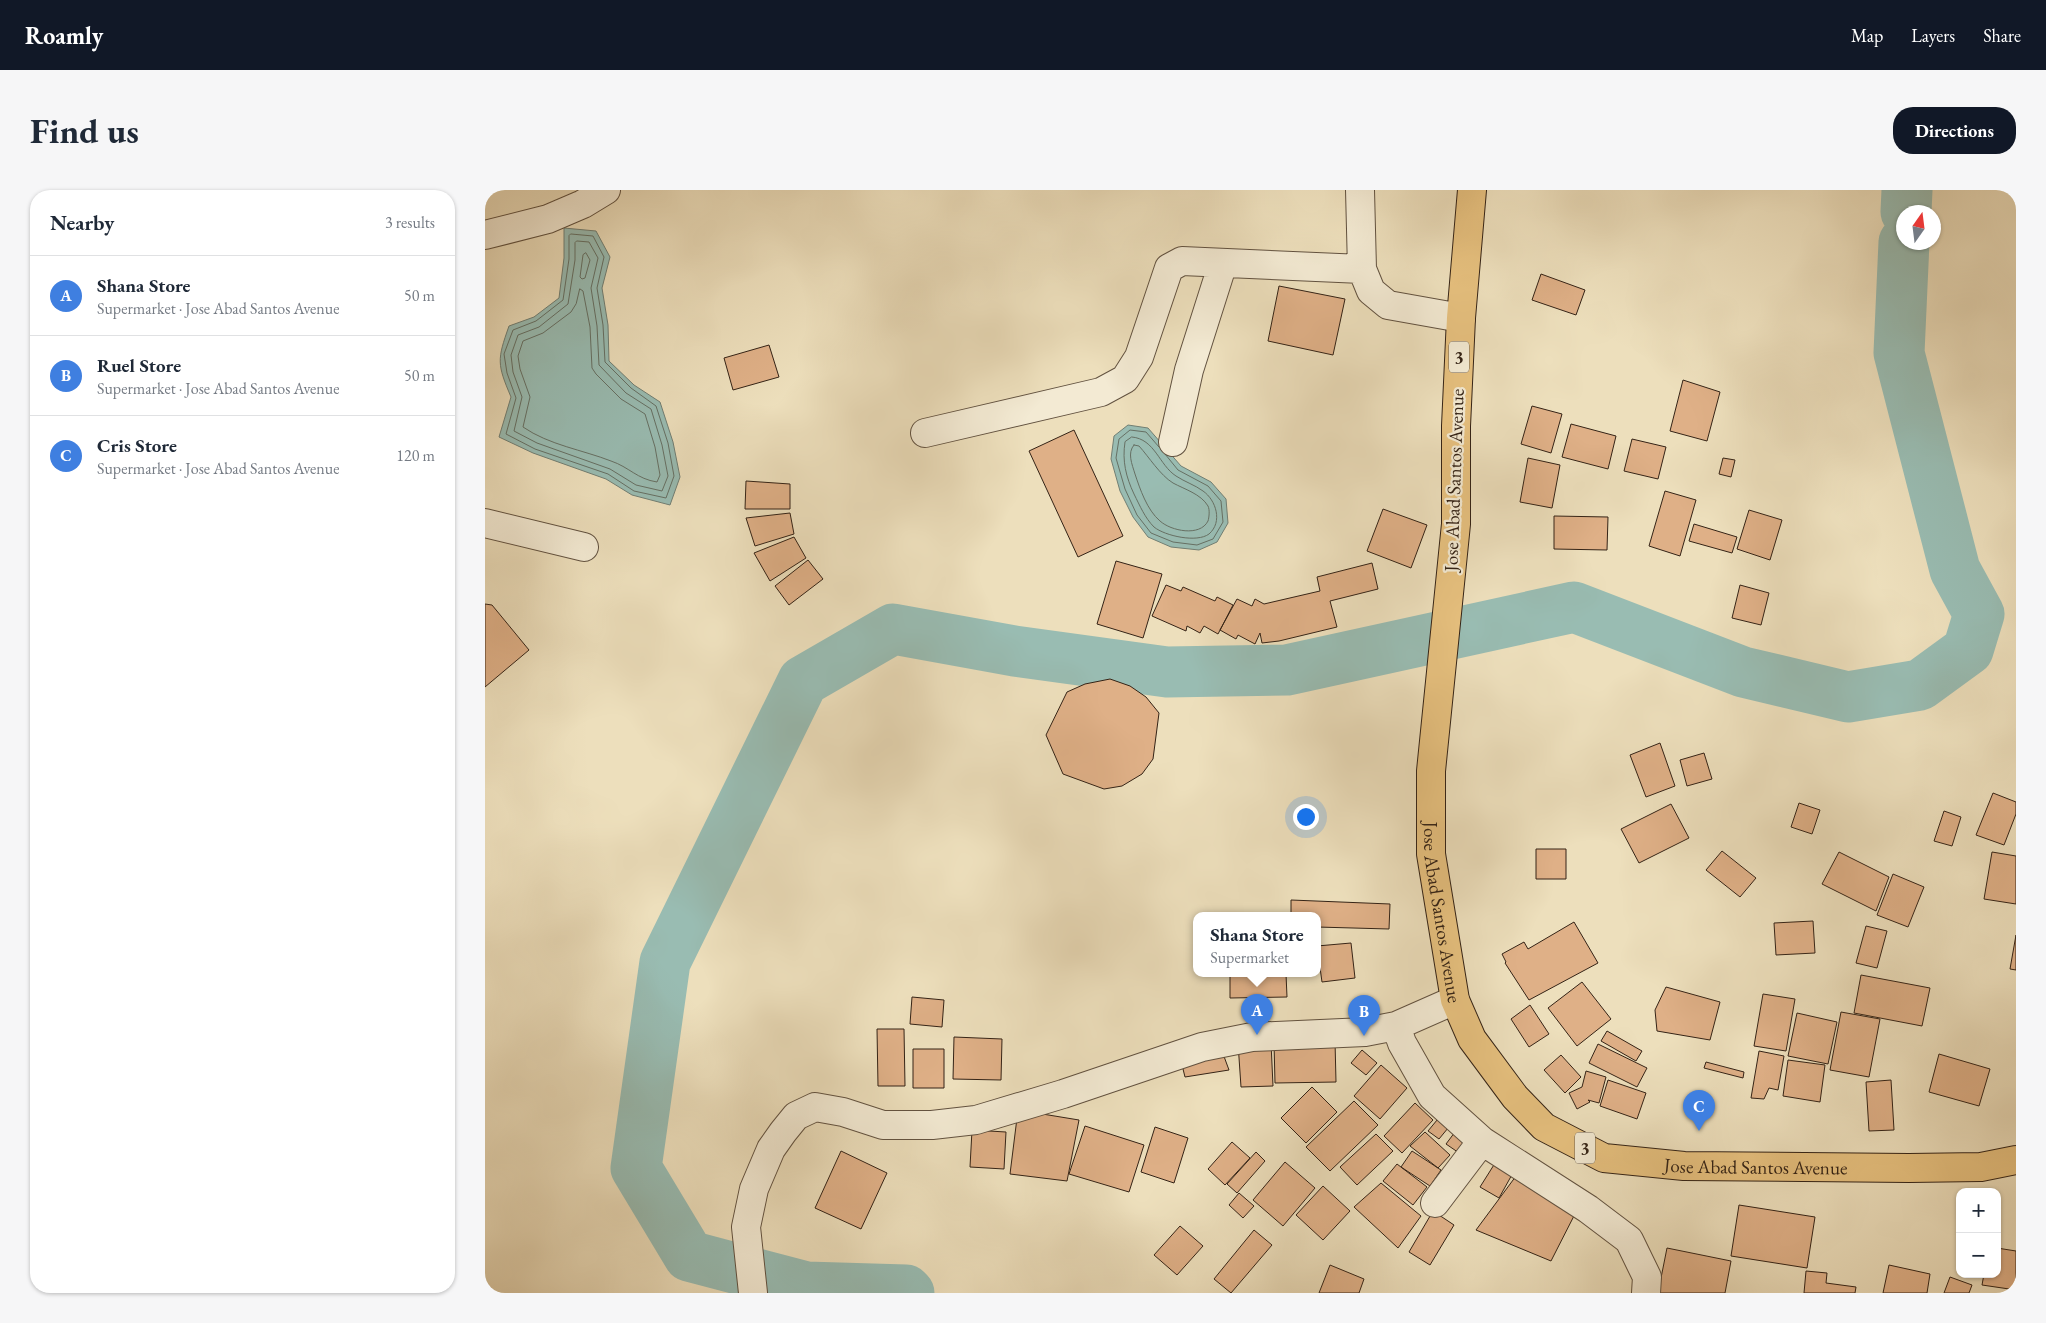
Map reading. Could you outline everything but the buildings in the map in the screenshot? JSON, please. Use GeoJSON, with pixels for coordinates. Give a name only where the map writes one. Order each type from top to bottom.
{"type":"FeatureCollection","features":[{"type":"Feature","properties":{"kind":"highway","name":"Jose Abad Santos Avenue"},"geometry":{"type":"LineString","coordinates":[[1472,190],[1461,318],[1456,426],[1456,524],[1431,771],[1431,854],[1455,1000],[1472,1039],[1515,1097],[1544,1127],[1604,1158],[1683,1166],[1909,1168],[1981,1167],[2016,1160]]}},
{"type":"Feature","properties":{"kind":"street"},"geometry":{"type":"LineString","coordinates":[[485,234],[547,219],[583,204],[605,190]]}},
{"type":"Feature","properties":{"kind":"street"},"geometry":{"type":"LineString","coordinates":[[1361,190],[1362,269],[1371,292],[1388,305],[1461,318]]}},
{"type":"Feature","properties":{"kind":"street"},"geometry":{"type":"LineString","coordinates":[[925,433],[1101,392],[1125,380],[1139,357],[1169,268],[1182,261],[1362,269]]}},
{"type":"Feature","properties":{"kind":"street"},"geometry":{"type":"LineString","coordinates":[[1173,442],[1189,370],[1223,263]]}},
{"type":"Feature","properties":{"kind":"street"},"geometry":{"type":"LineString","coordinates":[[485,523],[584,547]]}},
{"type":"Feature","properties":{"kind":"street"},"geometry":{"type":"LineString","coordinates":[[753,1293],[746,1226],[754,1189],[771,1149],[796,1116],[815,1107],[843,1112],[883,1125],[932,1125],[976,1120],[1063,1094],[1202,1047],[1252,1037],[1365,1032],[1396,1026],[1455,1000]]}},
{"type":"Feature","properties":{"kind":"street"},"geometry":{"type":"LineString","coordinates":[[1396,1026],[1402,1043],[1433,1096],[1482,1141],[1588,1209],[1629,1240],[1647,1277],[1646,1293]]}},
{"type":"Feature","properties":{"kind":"street"},"geometry":{"type":"LineString","coordinates":[[1435,1203],[1482,1141]]}},
{"type":"Feature","properties":{"kind":"water"},"geometry":{"type":"Polygon","coordinates":[[[564,228],[596,231],[610,257],[602,288],[608,325],[609,361],[634,385],[660,402],[673,442],[680,477],[670,505],[632,495],[606,479],[533,453],[499,437],[511,397],[503,377],[500,362],[505,337],[509,326],[534,317],[559,298],[564,258],[564,228]]]}},
{"type":"Feature","properties":{"kind":"water"},"geometry":{"type":"Polygon","coordinates":[[[1128,425],[1148,428],[1181,466],[1211,482],[1226,499],[1228,523],[1217,542],[1199,550],[1171,547],[1148,537],[1133,517],[1120,491],[1111,459],[1114,436],[1128,425]]]}},
{"type":"Feature","properties":{"kind":"waterway"},"geometry":{"type":"LineString","coordinates":[[1906,205],[1907,190]]}},
{"type":"Feature","properties":{"kind":"waterway"},"geometry":{"type":"LineString","coordinates":[[909,1293],[906,1290],[806,1287],[689,1256],[636,1168],[665,962],[803,681],[893,629],[1014,651],[1167,672],[1287,670],[1574,607],[1743,672],[1848,697],[1920,685],[1968,650],[1979,614],[1955,570],[1899,353],[1904,250]]}},
{"type":"Feature","properties":{"kind":"place","name":"Shana Store"},"geometry":{"type":"Point","coordinates":[1257,1035]}},
{"type":"Feature","properties":{"kind":"place","name":"Ruel Store"},"geometry":{"type":"Point","coordinates":[1364,1036]}},
{"type":"Feature","properties":{"kind":"place","name":"Cris Store"},"geometry":{"type":"Point","coordinates":[1699,1131]}}]}
